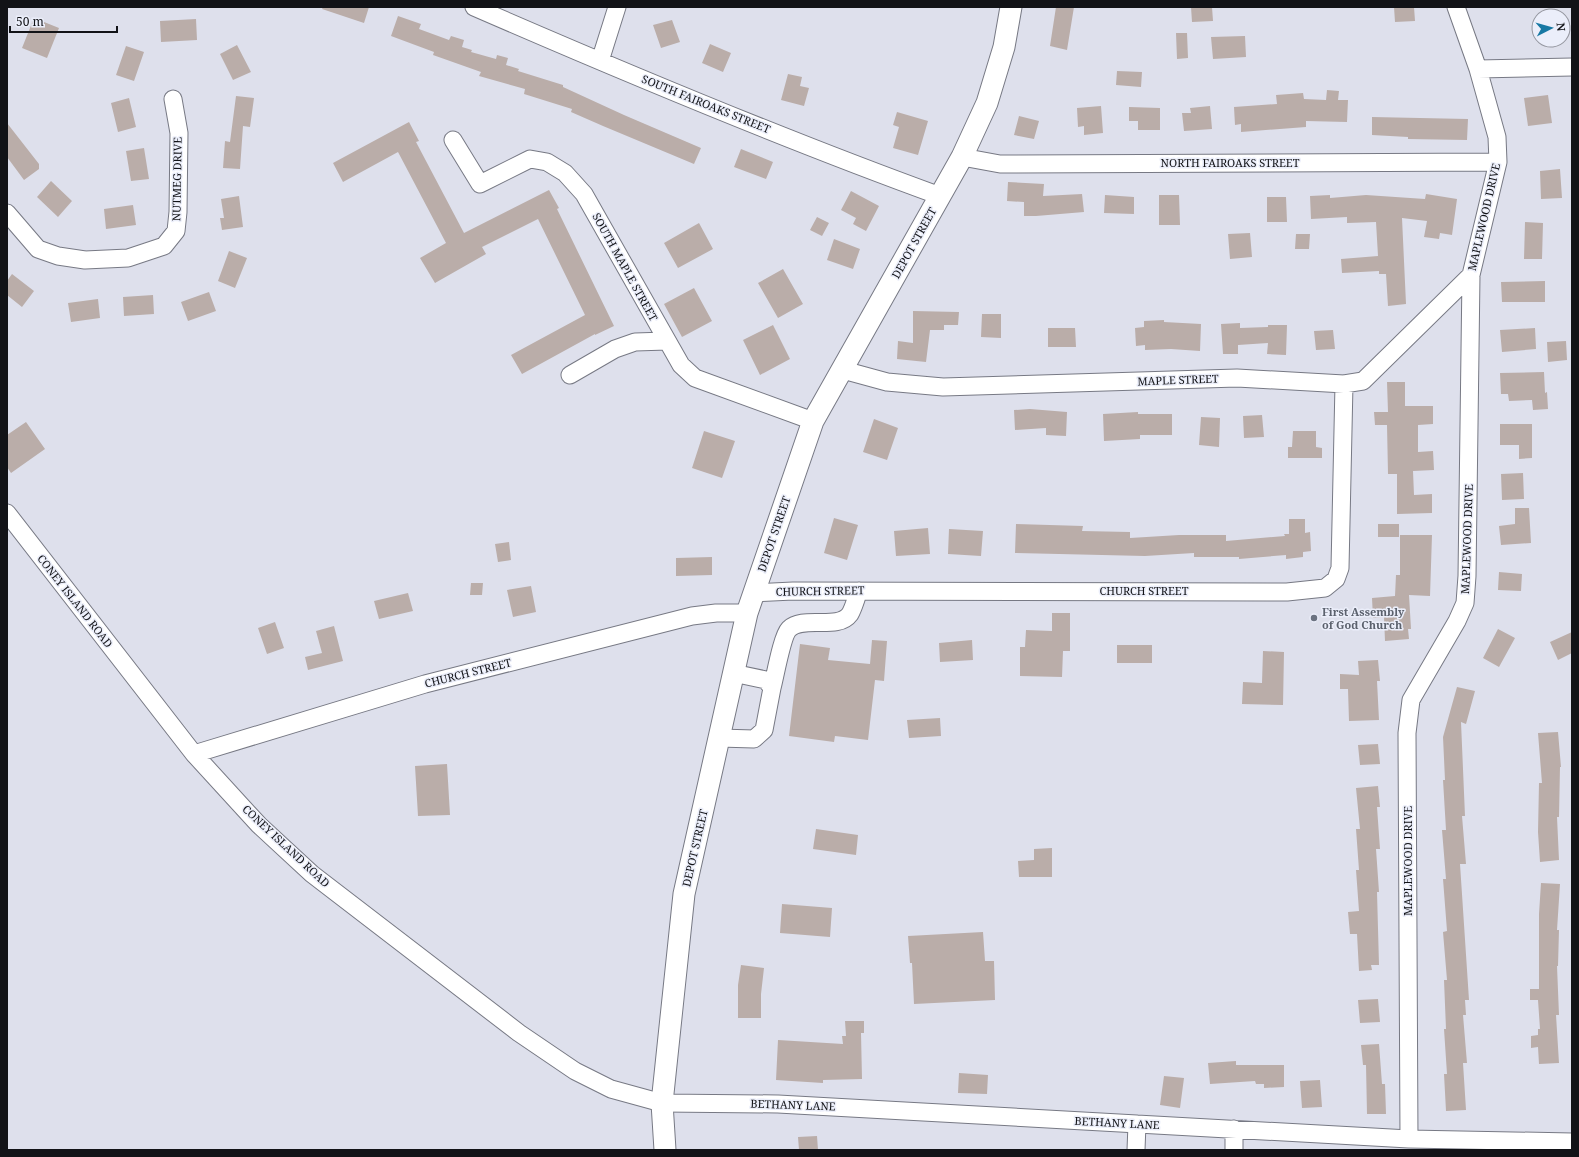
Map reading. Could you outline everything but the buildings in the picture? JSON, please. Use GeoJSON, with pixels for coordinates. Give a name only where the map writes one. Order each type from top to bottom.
{"type":"FeatureCollection","features":[{"type":"Feature","properties":{"kind":"main road","name":"DEPOT STREET"},"geometry":{"type":"LineString","coordinates":[[665,1150],[662,1103],[684,894],[747,613],[813,421],[962,158],[987,103],[1004,46],[1011,7]]}},
{"type":"Feature","properties":{"kind":"street","name":"SOUTH FAIROAKS STREET"},"geometry":{"type":"LineString","coordinates":[[474,7],[600,61],[876,173],[940,196]]}},
{"type":"Feature","properties":{"kind":"street"},"geometry":{"type":"LineString","coordinates":[[600,61],[617,7]]}},
{"type":"Feature","properties":{"kind":"street","name":"MAPLEWOOD DRIVE"},"geometry":{"type":"LineString","coordinates":[[1409,1139],[1407,734],[1411,700],[1457,621],[1465,603],[1467,576],[1471,275],[1498,162],[1497,137],[1478,69],[1456,7]]}},
{"type":"Feature","properties":{"kind":"street"},"geometry":{"type":"LineString","coordinates":[[1478,69],[1572,67]]}},
{"type":"Feature","properties":{"kind":"street","name":"NUTMEG DRIVE"},"geometry":{"type":"LineString","coordinates":[[7,213],[38,249],[58,256],[85,260],[128,258],[164,246],[176,231],[178,212],[179,133],[173,99]]}},
{"type":"Feature","properties":{"kind":"street","name":"SOUTH MAPLE STREET"},"geometry":{"type":"LineString","coordinates":[[453,140],[480,184],[530,159],[547,162],[565,173],[584,194],[681,365],[695,378],[813,421]]}},
{"type":"Feature","properties":{"kind":"street","name":"NORTH FAIROAKS STREET"},"geometry":{"type":"LineString","coordinates":[[962,158],[1000,164],[1498,162]]}},
{"type":"Feature","properties":{"kind":"street","name":"MAPLE STREET"},"geometry":{"type":"LineString","coordinates":[[842,370],[886,382],[943,386],[1237,378],[1344,384],[1363,381],[1471,275]]}},
{"type":"Feature","properties":{"kind":"street"},"geometry":{"type":"LineString","coordinates":[[570,375],[615,349],[635,342],[667,341]]}},
{"type":"Feature","properties":{"kind":"street","name":"CHURCH STREET"},"geometry":{"type":"LineString","coordinates":[[754,593],[792,590],[1287,592],[1325,588],[1336,579],[1340,568],[1344,384]]}},
{"type":"Feature","properties":{"kind":"street","name":"CONEY ISLAND ROAD"},"geometry":{"type":"LineString","coordinates":[[7,513],[194,754],[259,825],[312,874],[520,1033],[575,1071],[612,1089],[662,1103]]}},
{"type":"Feature","properties":{"kind":"street"},"geometry":{"type":"LineString","coordinates":[[719,738],[754,739],[764,730],[772,688],[784,638],[788,629],[798,624],[840,621],[850,614],[859,591]]}},
{"type":"Feature","properties":{"kind":"street","name":"CHURCH STREET"},"geometry":{"type":"LineString","coordinates":[[194,754],[425,684],[692,616],[716,613],[747,613]]}},
{"type":"Feature","properties":{"kind":"street"},"geometry":{"type":"LineString","coordinates":[[733,673],[766,680],[772,688]]}},
{"type":"Feature","properties":{"kind":"street","name":"BETHANY LANE"},"geometry":{"type":"LineString","coordinates":[[662,1103],[778,1104],[1409,1139],[1572,1142]]}},
{"type":"Feature","properties":{"kind":"street"},"geometry":{"type":"LineString","coordinates":[[1136,1150],[1137,1124]]}},
{"type":"Feature","properties":{"kind":"street"},"geometry":{"type":"LineString","coordinates":[[1234,1129],[1234,1150]]}},
{"type":"Feature","properties":{"kind":"place","name":"First Assembly of God Church"},"geometry":{"type":"Point","coordinates":[1314,618]}}]}
